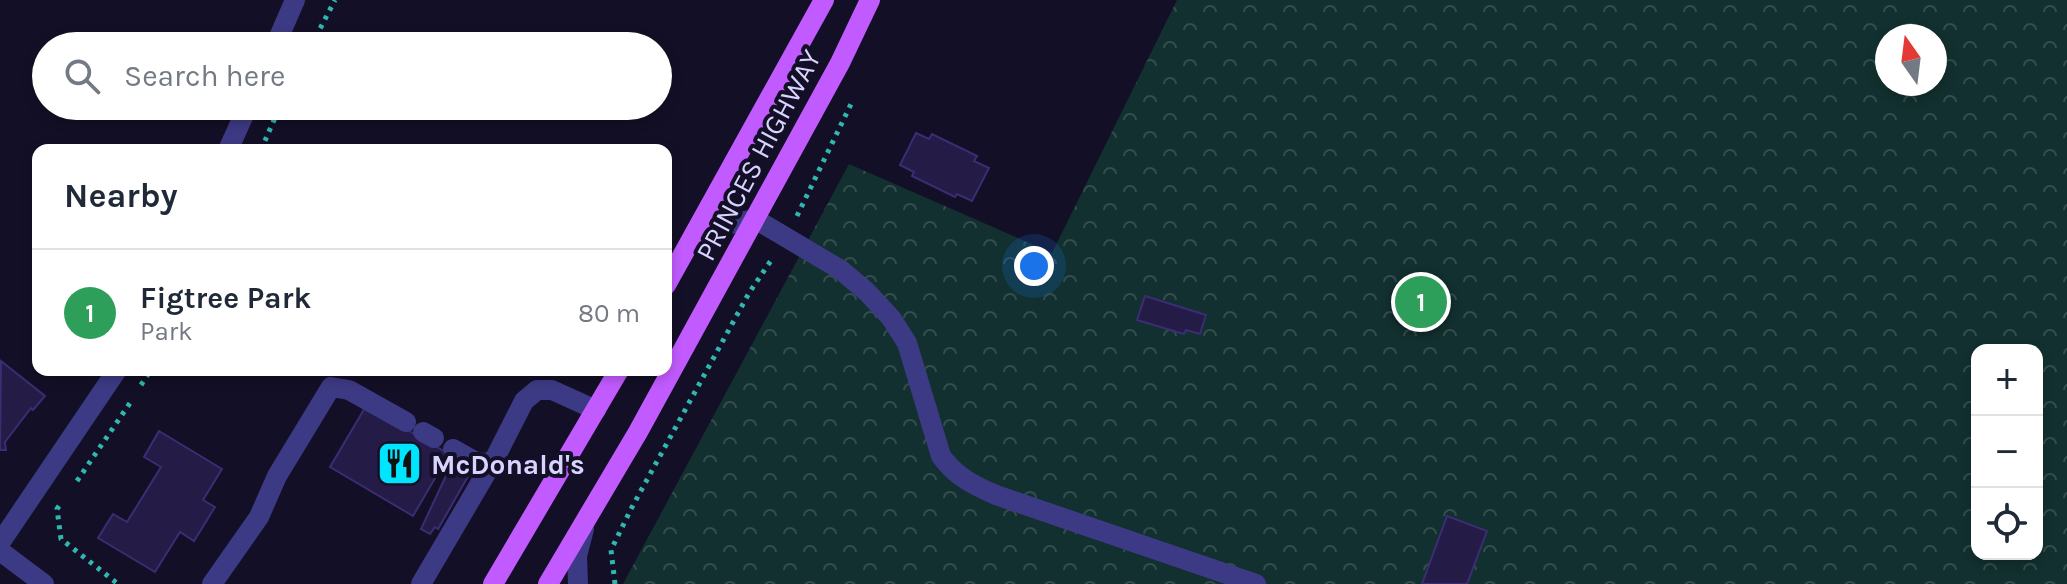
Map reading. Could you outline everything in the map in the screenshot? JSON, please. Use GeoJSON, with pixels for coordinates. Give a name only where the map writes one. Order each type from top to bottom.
{"type":"FeatureCollection","features":[{"type":"Feature","properties":{"kind":"main road","name":"PRINCES HIGHWAY"},"geometry":{"type":"LineString","coordinates":[[672,274],[824,0]]}},
{"type":"Feature","properties":{"kind":"main road","name":"PRINCES HIGHWAY"},"geometry":{"type":"LineString","coordinates":[[672,370],[840,63],[870,0]]}},
{"type":"Feature","properties":{"kind":"main road"},"geometry":{"type":"LineString","coordinates":[[493,584],[616,376]]}},
{"type":"Feature","properties":{"kind":"main road","name":"PRINCES HIGHWAY"},"geometry":{"type":"LineString","coordinates":[[548,584],[669,376]]}},
{"type":"Feature","properties":{"kind":"street"},"geometry":{"type":"LineString","coordinates":[[281,32],[295,0]]}},
{"type":"Feature","properties":{"kind":"street"},"geometry":{"type":"LineString","coordinates":[[231,144],[242,120]]}},
{"type":"Feature","properties":{"kind":"street"},"geometry":{"type":"LineString","coordinates":[[696,231],[755,219],[841,270],[867,292],[891,318],[907,343],[941,456],[950,469],[977,487],[1256,584]]}},
{"type":"Feature","properties":{"kind":"street"},"geometry":{"type":"LineString","coordinates":[[0,543],[113,376]]}},
{"type":"Feature","properties":{"kind":"street"},"geometry":{"type":"LineString","coordinates":[[212,584],[259,517],[277,476],[331,387],[349,390],[421,431]]}},
{"type":"Feature","properties":{"kind":"street"},"geometry":{"type":"LineString","coordinates":[[421,584],[495,458],[524,401],[537,390],[552,390],[596,410]]}},
{"type":"Feature","properties":{"kind":"street"},"geometry":{"type":"LineString","coordinates":[[453,449],[476,462],[489,463],[495,458]]}},
{"type":"Feature","properties":{"kind":"street"},"geometry":{"type":"LineString","coordinates":[[578,584],[577,556],[586,522]]}},
{"type":"Feature","properties":{"kind":"street"},"geometry":{"type":"LineString","coordinates":[[0,551],[44,584]]}},
{"type":"Feature","properties":{"kind":"path"},"geometry":{"type":"LineString","coordinates":[[318,32],[335,0]]}},
{"type":"Feature","properties":{"kind":"path"},"geometry":{"type":"LineString","coordinates":[[615,584],[611,550],[631,509],[749,293],[807,198],[853,99]]}},
{"type":"Feature","properties":{"kind":"path"},"geometry":{"type":"LineString","coordinates":[[264,144],[274,120]]}},
{"type":"Feature","properties":{"kind":"path"},"geometry":{"type":"LineString","coordinates":[[74,485],[147,376]]}},
{"type":"Feature","properties":{"kind":"path"},"geometry":{"type":"LineString","coordinates":[[66,497],[57,509],[61,539],[118,584]]}},
{"type":"Feature","properties":{"kind":"green space"},"geometry":{"type":"Polygon","coordinates":[[[1177,0],[2067,0],[2067,584],[623,584],[849,164],[1052,253],[1177,0]]]}},
{"type":"Feature","properties":{"kind":"building"},"geometry":{"type":"Polygon","coordinates":[[[916,133],[929,139],[932,134],[977,156],[974,161],[989,168],[972,201],[957,194],[955,197],[912,176],[914,172],[900,165],[916,133]]]}},
{"type":"Feature","properties":{"kind":"building"},"geometry":{"type":"Polygon","coordinates":[[[1145,296],[1206,315],[1200,334],[1186,330],[1184,334],[1137,320],[1145,296]]]}},
{"type":"Feature","properties":{"kind":"building"},"geometry":{"type":"Polygon","coordinates":[[[1,361],[45,396],[33,410],[31,408],[5,442],[6,450],[0,450],[1,361]]]}},
{"type":"Feature","properties":{"kind":"building"},"geometry":{"type":"Polygon","coordinates":[[[366,406],[449,454],[413,516],[330,467],[366,406]]]}},
{"type":"Feature","properties":{"kind":"building"},"geometry":{"type":"Polygon","coordinates":[[[159,431],[222,469],[203,500],[215,507],[194,541],[180,532],[155,572],[98,538],[113,514],[127,522],[161,467],[144,457],[159,431]]]}},
{"type":"Feature","properties":{"kind":"building"},"geometry":{"type":"Polygon","coordinates":[[[452,463],[470,473],[438,529],[435,527],[430,534],[421,529],[452,463]]]}},
{"type":"Feature","properties":{"kind":"building"},"geometry":{"type":"Polygon","coordinates":[[[1447,516],[1487,531],[1467,584],[1422,584],[1447,516]]]}},
{"type":"Feature","properties":{"kind":"place","name":"Figtree Park"},"geometry":{"type":"Point","coordinates":[1421,302]}},
{"type":"Feature","properties":{"kind":"place","name":"McDonald's"},"geometry":{"type":"Point","coordinates":[400,464]}}]}
